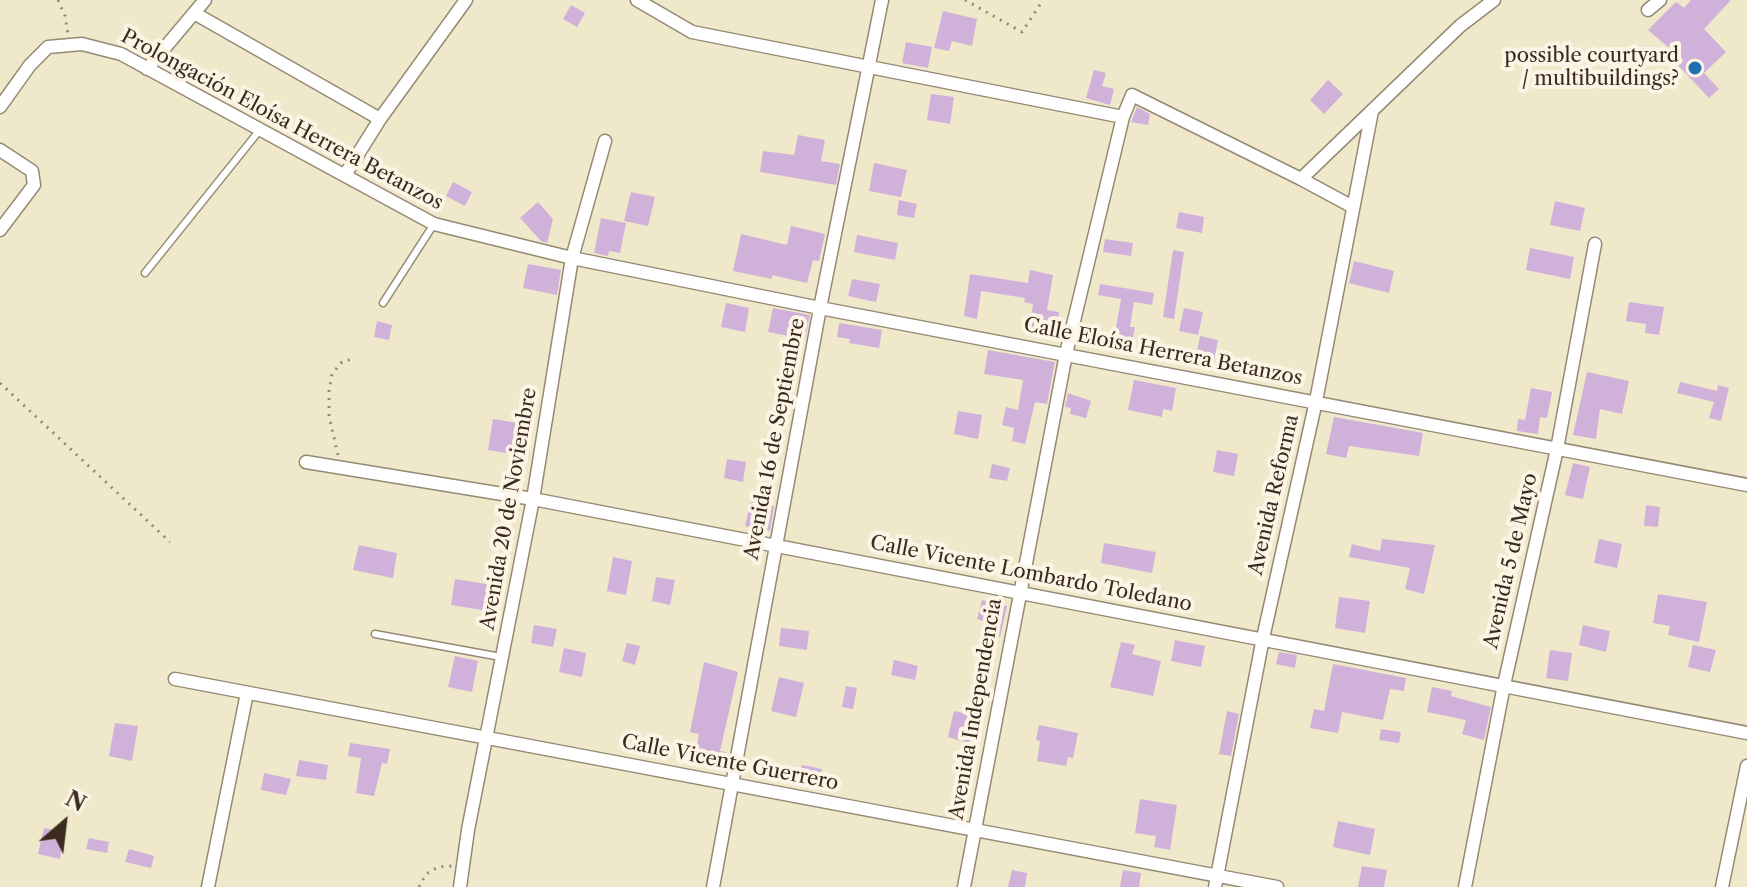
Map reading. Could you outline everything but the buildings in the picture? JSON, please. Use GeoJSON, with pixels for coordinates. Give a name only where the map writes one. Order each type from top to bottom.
{"type":"FeatureCollection","features":[{"type":"Feature","properties":{"kind":"street"},"geometry":{"type":"LineString","coordinates":[[147,69],[205,0]]}},
{"type":"Feature","properties":{"kind":"street"},"geometry":{"type":"LineString","coordinates":[[345,175],[380,119],[466,0]]}},
{"type":"Feature","properties":{"kind":"street"},"geometry":{"type":"LineString","coordinates":[[637,0],[692,32],[1123,117],[1132,95],[1353,207]]}},
{"type":"Feature","properties":{"kind":"street","name":"Avenida 16 de Septiembre"},"geometry":{"type":"LineString","coordinates":[[713,887],[820,308],[882,0]]}},
{"type":"Feature","properties":{"kind":"street"},"geometry":{"type":"LineString","coordinates":[[1301,179],[1460,26],[1494,0]]}},
{"type":"Feature","properties":{"kind":"street"},"geometry":{"type":"LineString","coordinates":[[1648,10],[1660,0]]}},
{"type":"Feature","properties":{"kind":"street"},"geometry":{"type":"LineString","coordinates":[[194,13],[380,119]]}},
{"type":"Feature","properties":{"kind":"street","name":"Prolongación Eloísa Herrera Betanzos"},"geometry":{"type":"LineString","coordinates":[[61,46],[82,44],[121,54],[434,224],[572,258]]}},
{"type":"Feature","properties":{"kind":"street"},"geometry":{"type":"LineString","coordinates":[[0,107],[30,65],[48,47],[61,46]]}},
{"type":"Feature","properties":{"kind":"street","name":"Avenida Reforma"},"geometry":{"type":"LineString","coordinates":[[1216,881],[1263,638],[1316,401],[1372,111]]}},
{"type":"Feature","properties":{"kind":"street","name":"Avenida Independencia"},"geometry":{"type":"LineString","coordinates":[[964,887],[1066,354],[1123,117]]}},
{"type":"Feature","properties":{"kind":"street","name":"Avenida 20 de Noviembre"},"geometry":{"type":"LineString","coordinates":[[460,887],[468,830],[533,499],[572,258],[605,141]]}},
{"type":"Feature","properties":{"kind":"street"},"geometry":{"type":"LineString","coordinates":[[0,150],[32,171],[34,185],[0,230]]}},
{"type":"Feature","properties":{"kind":"street","name":"Avenida 5 de Mayo"},"geometry":{"type":"LineString","coordinates":[[1465,887],[1504,685],[1557,449],[1595,244]]}},
{"type":"Feature","properties":{"kind":"street","name":"Calle Eloísa Herrera Betanzos"},"geometry":{"type":"LineString","coordinates":[[572,258],[1747,485]]}},
{"type":"Feature","properties":{"kind":"street","name":"Calle Vicente Lombardo Toledano"},"geometry":{"type":"LineString","coordinates":[[306,462],[533,499],[1747,733]]}},
{"type":"Feature","properties":{"kind":"street","name":"Calle Vicente Guerrero"},"geometry":{"type":"LineString","coordinates":[[175,679],[732,782],[1216,881],[1277,887]]}},
{"type":"Feature","properties":{"kind":"street"},"geometry":{"type":"LineString","coordinates":[[208,887],[247,693]]}},
{"type":"Feature","properties":{"kind":"street"},"geometry":{"type":"LineString","coordinates":[[1722,887],[1747,766]]}},
{"type":"Feature","properties":{"kind":"lane"},"geometry":{"type":"LineString","coordinates":[[145,273],[259,131]]}},
{"type":"Feature","properties":{"kind":"lane"},"geometry":{"type":"LineString","coordinates":[[383,303],[434,224]]}},
{"type":"Feature","properties":{"kind":"lane"},"geometry":{"type":"LineString","coordinates":[[375,634],[503,658]]}},
{"type":"Feature","properties":{"kind":"path"},"geometry":{"type":"LineString","coordinates":[[58,0],[69,33],[61,46]]}},
{"type":"Feature","properties":{"kind":"path"},"geometry":{"type":"LineString","coordinates":[[965,0],[1022,32],[1043,0]]}},
{"type":"Feature","properties":{"kind":"path"},"geometry":{"type":"LineString","coordinates":[[340,467],[329,416],[329,391],[332,374],[342,362],[352,359]]}},
{"type":"Feature","properties":{"kind":"path"},"geometry":{"type":"LineString","coordinates":[[0,383],[170,542]]}},
{"type":"Feature","properties":{"kind":"path"},"geometry":{"type":"LineString","coordinates":[[419,887],[426,874],[438,867],[464,866]]}},
{"type":"Feature","properties":{"kind":"place","name":"possible courtyard / multibuildings?"},"geometry":{"type":"Point","coordinates":[1695,68]}}]}
